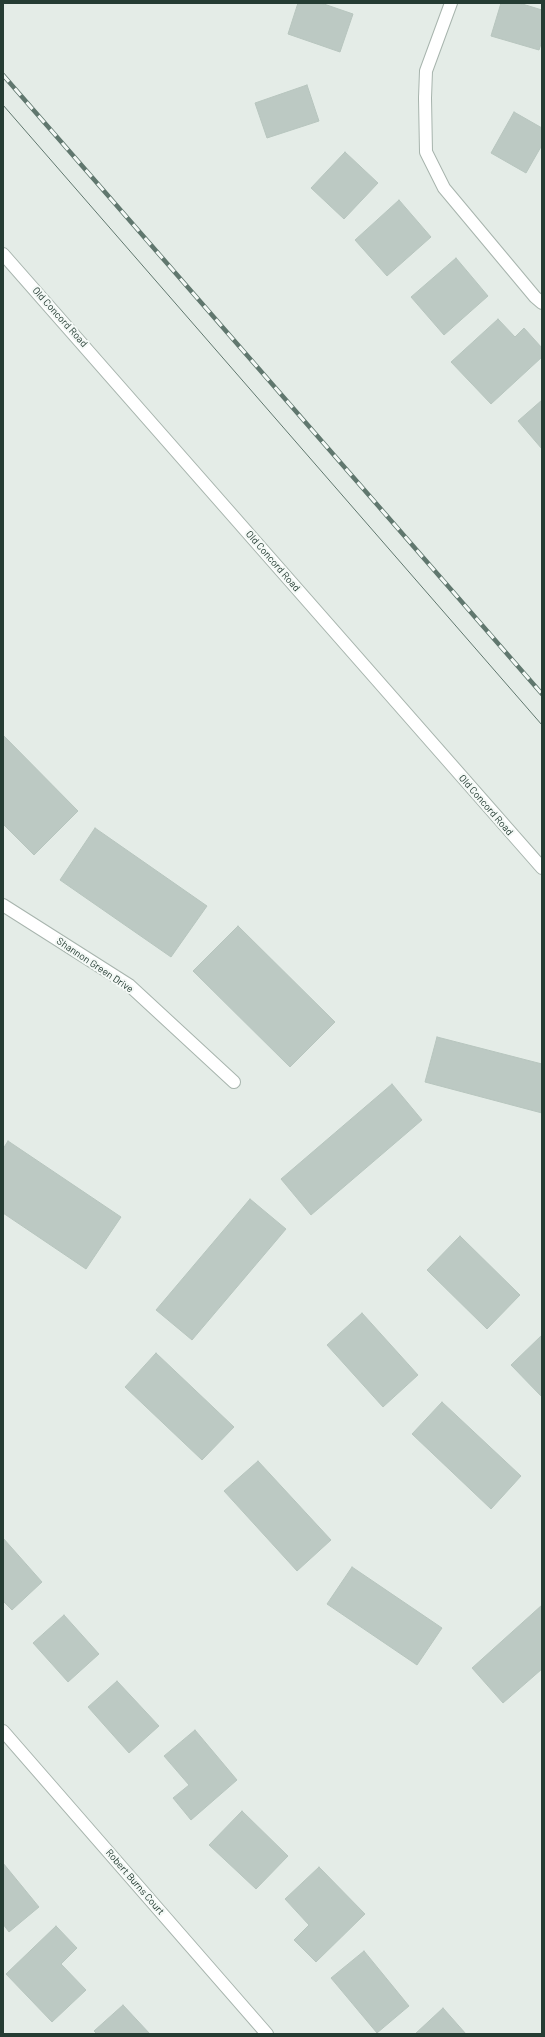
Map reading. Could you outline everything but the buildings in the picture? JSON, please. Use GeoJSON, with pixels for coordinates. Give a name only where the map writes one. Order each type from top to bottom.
{"type":"FeatureCollection","features":[{"type":"Feature","properties":{"kind":"street"},"geometry":{"type":"LineString","coordinates":[[451,3],[426,71],[426,152],[444,188],[535,297],[542,303]]}},
{"type":"Feature","properties":{"kind":"street","name":"Old Concord Road"},"geometry":{"type":"LineString","coordinates":[[3,254],[542,868]]}},
{"type":"Feature","properties":{"kind":"street","name":"Shannon Green Drive"},"geometry":{"type":"LineString","coordinates":[[3,905],[129,985],[234,1082]]}},
{"type":"Feature","properties":{"kind":"street","name":"Robert Burns Court"},"geometry":{"type":"LineString","coordinates":[[3,1731],[267,2034]]}},
{"type":"Feature","properties":{"kind":"tram line"},"geometry":{"type":"LineString","coordinates":[[3,105],[542,725]]}},
{"type":"Feature","properties":{"kind":"railway"},"geometry":{"type":"LineString","coordinates":[[3,75],[542,694]]}}]}
